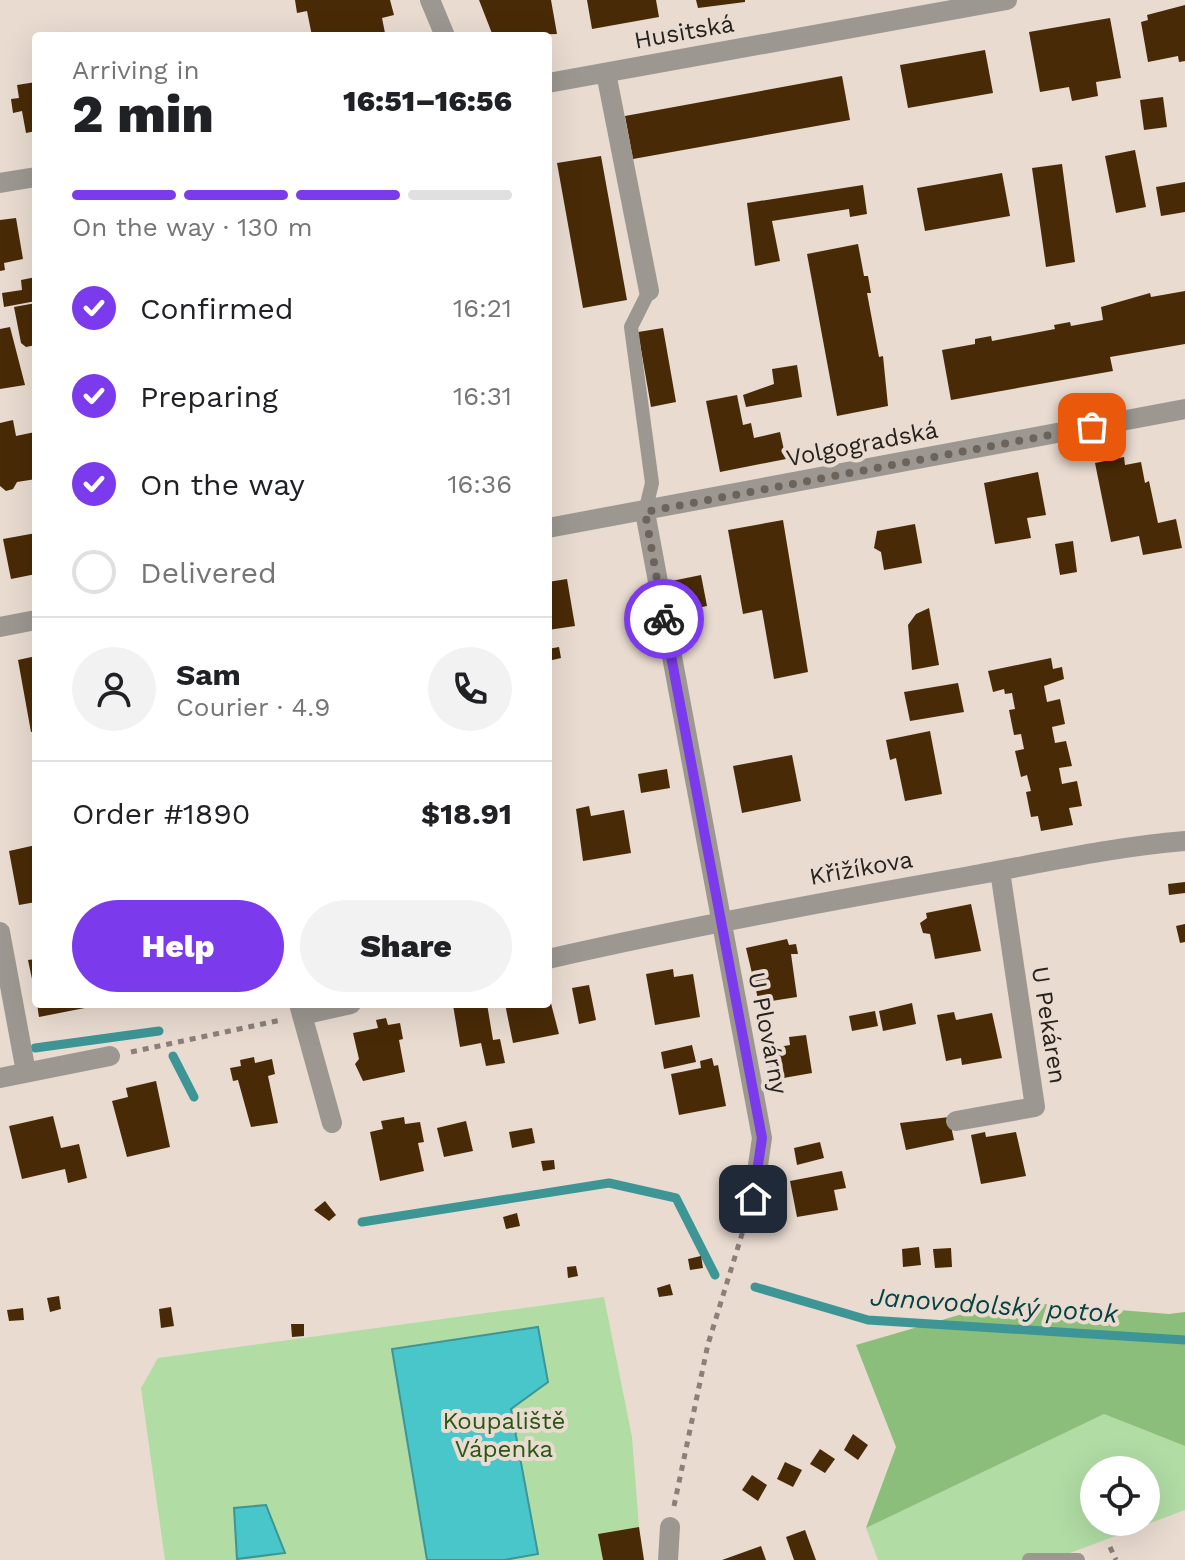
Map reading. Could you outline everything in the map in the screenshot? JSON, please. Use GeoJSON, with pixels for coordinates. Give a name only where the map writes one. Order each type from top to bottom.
{"type":"FeatureCollection","features":[{"type":"Feature","properties":{"kind":"street"},"geometry":{"type":"LineString","coordinates":[[430,0],[443,32]]}},
{"type":"Feature","properties":{"kind":"street","name":"Husitská"},"geometry":{"type":"LineString","coordinates":[[552,82],[1007,0]]}},
{"type":"Feature","properties":{"kind":"street","name":"Husitská"},"geometry":{"type":"LineString","coordinates":[[606,73],[649,291]]}},
{"type":"Feature","properties":{"kind":"street"},"geometry":{"type":"LineString","coordinates":[[0,183],[32,178]]}},
{"type":"Feature","properties":{"kind":"street","name":"Volgogradská"},"geometry":{"type":"LineString","coordinates":[[552,527],[1185,409]]}},
{"type":"Feature","properties":{"kind":"street","name":"U Plovárny"},"geometry":{"type":"LineString","coordinates":[[645,512],[762,1138],[753,1199]]}},
{"type":"Feature","properties":{"kind":"street"},"geometry":{"type":"LineString","coordinates":[[0,627],[32,621]]}},
{"type":"Feature","properties":{"kind":"street","name":"Křižíkova"},"geometry":{"type":"LineString","coordinates":[[552,958],[719,920],[1000,871],[1110,848],[1185,841]]}},
{"type":"Feature","properties":{"kind":"street","name":"U Pekáren"},"geometry":{"type":"LineString","coordinates":[[956,1121],[1035,1107],[1000,871]]}},
{"type":"Feature","properties":{"kind":"street"},"geometry":{"type":"LineString","coordinates":[[0,932],[26,1072]]}},
{"type":"Feature","properties":{"kind":"street"},"geometry":{"type":"LineString","coordinates":[[301,1010],[332,1123]]}},
{"type":"Feature","properties":{"kind":"street"},"geometry":{"type":"LineString","coordinates":[[0,1078],[110,1056]]}},
{"type":"Feature","properties":{"kind":"street"},"geometry":{"type":"LineString","coordinates":[[668,1560],[670,1527]]}},
{"type":"Feature","properties":{"kind":"lane"},"geometry":{"type":"LineString","coordinates":[[645,512],[652,483],[631,327],[649,291]]}},
{"type":"Feature","properties":{"kind":"lane"},"geometry":{"type":"LineString","coordinates":[[1029,1560],[1078,1560]]}},
{"type":"Feature","properties":{"kind":"path"},"geometry":{"type":"LineString","coordinates":[[110,1056],[301,1010]]}},
{"type":"Feature","properties":{"kind":"path"},"geometry":{"type":"LineString","coordinates":[[670,1527],[708,1344],[753,1199]]}},
{"type":"Feature","properties":{"kind":"path"},"geometry":{"type":"LineString","coordinates":[[1110,1547],[1116,1560]]}},
{"type":"Feature","properties":{"kind":"green space","name":"Koupaliště Vápenka"},"geometry":{"type":"Polygon","coordinates":[[[604,1297],[632,1437],[639,1527],[598,1534],[603,1560],[165,1560],[141,1388],[158,1358],[604,1297]]]}},
{"type":"Feature","properties":{"kind":"green space"},"geometry":{"type":"Polygon","coordinates":[[[1007,1301],[1169,1314],[1185,1312],[1185,1446],[1104,1414],[866,1528],[896,1447],[856,1345],[1007,1301]]]}},
{"type":"Feature","properties":{"kind":"green space"},"geometry":{"type":"Polygon","coordinates":[[[1104,1414],[1185,1446],[1185,1510],[1160,1519],[1160,1456],[1080,1456],[1080,1536],[1115,1536],[1051,1560],[878,1560],[866,1528],[1104,1414]]]}},
{"type":"Feature","properties":{"kind":"water"},"geometry":{"type":"Polygon","coordinates":[[[538,1327],[548,1382],[511,1409],[538,1554],[504,1560],[427,1560],[392,1349],[538,1327]]]}},
{"type":"Feature","properties":{"kind":"water"},"geometry":{"type":"Polygon","coordinates":[[[266,1505],[285,1553],[237,1559],[234,1508],[266,1505]]]}},
{"type":"Feature","properties":{"kind":"building"},"geometry":{"type":"Polygon","coordinates":[[[295,0],[390,0],[394,15],[382,18],[385,32],[311,32],[307,11],[297,13],[295,0]]]}},
{"type":"Feature","properties":{"kind":"building"},"geometry":{"type":"Polygon","coordinates":[[[479,0],[551,0],[557,34],[491,32],[479,0]]]}},
{"type":"Feature","properties":{"kind":"building"},"geometry":{"type":"Polygon","coordinates":[[[587,0],[656,0],[659,17],[592,29],[587,0]]]}},
{"type":"Feature","properties":{"kind":"building"},"geometry":{"type":"Polygon","coordinates":[[[696,0],[745,0],[745,2],[698,8],[696,0]]]}},
{"type":"Feature","properties":{"kind":"building"},"geometry":{"type":"Polygon","coordinates":[[[1185,5],[1185,61],[1179,62],[1178,56],[1148,62],[1141,22],[1148,20],[1147,15],[1185,5]]]}},
{"type":"Feature","properties":{"kind":"building"},"geometry":{"type":"Polygon","coordinates":[[[1110,18],[1121,78],[1096,82],[1098,96],[1072,101],[1069,87],[1040,92],[1029,32],[1110,18]]]}},
{"type":"Feature","properties":{"kind":"building"},"geometry":{"type":"Polygon","coordinates":[[[985,50],[993,93],[908,108],[900,65],[985,50]]]}},
{"type":"Feature","properties":{"kind":"building"},"geometry":{"type":"Polygon","coordinates":[[[842,76],[850,120],[633,159],[625,116],[842,76]]]}},
{"type":"Feature","properties":{"kind":"building"},"geometry":{"type":"Polygon","coordinates":[[[32,83],[32,132],[26,133],[22,111],[13,113],[11,99],[19,98],[17,85],[32,83]]]}},
{"type":"Feature","properties":{"kind":"building"},"geometry":{"type":"Polygon","coordinates":[[[1163,97],[1167,127],[1144,130],[1140,100],[1163,97]]]}},
{"type":"Feature","properties":{"kind":"building"},"geometry":{"type":"Polygon","coordinates":[[[1135,150],[1146,207],[1116,213],[1105,156],[1135,150]]]}},
{"type":"Feature","properties":{"kind":"building"},"geometry":{"type":"Polygon","coordinates":[[[601,156],[627,300],[583,308],[557,163],[601,156]]]}},
{"type":"Feature","properties":{"kind":"building"},"geometry":{"type":"Polygon","coordinates":[[[1062,164],[1075,262],[1046,267],[1032,168],[1062,164]]]}},
{"type":"Feature","properties":{"kind":"building"},"geometry":{"type":"Polygon","coordinates":[[[1002,173],[1010,216],[925,231],[917,188],[1002,173]]]}},
{"type":"Feature","properties":{"kind":"building"},"geometry":{"type":"Polygon","coordinates":[[[1185,182],[1185,212],[1161,216],[1156,187],[1185,182]]]}},
{"type":"Feature","properties":{"kind":"building"},"geometry":{"type":"Polygon","coordinates":[[[863,185],[867,214],[850,217],[849,209],[772,221],[780,261],[755,266],[747,203],[863,185]]]}},
{"type":"Feature","properties":{"kind":"building"},"geometry":{"type":"Polygon","coordinates":[[[16,218],[23,259],[4,263],[5,270],[0,271],[0,220],[16,218]]]}},
{"type":"Feature","properties":{"kind":"building"},"geometry":{"type":"Polygon","coordinates":[[[858,244],[864,276],[868,276],[871,293],[867,293],[879,357],[883,356],[888,406],[837,416],[807,254],[858,244]]]}},
{"type":"Feature","properties":{"kind":"building"},"geometry":{"type":"Polygon","coordinates":[[[32,278],[32,302],[4,307],[2,293],[22,290],[21,280],[32,278]]]}},
{"type":"Feature","properties":{"kind":"building"},"geometry":{"type":"Polygon","coordinates":[[[1185,291],[1185,344],[1110,357],[1113,371],[951,400],[942,350],[975,344],[975,339],[991,336],[992,341],[1055,329],[1054,325],[1070,322],[1071,326],[1103,320],[1101,307],[1150,293],[1151,297],[1185,291]]]}},
{"type":"Feature","properties":{"kind":"building"},"geometry":{"type":"Polygon","coordinates":[[[32,304],[32,346],[26,347],[21,343],[14,307],[32,304]]]}},
{"type":"Feature","properties":{"kind":"building"},"geometry":{"type":"Polygon","coordinates":[[[10,327],[25,385],[0,389],[0,329],[10,327]]]}},
{"type":"Feature","properties":{"kind":"building"},"geometry":{"type":"Polygon","coordinates":[[[663,328],[676,402],[651,407],[638,332],[663,328]]]}},
{"type":"Feature","properties":{"kind":"building"},"geometry":{"type":"Polygon","coordinates":[[[797,365],[802,397],[746,407],[743,395],[774,384],[772,369],[797,365]]]}},
{"type":"Feature","properties":{"kind":"building"},"geometry":{"type":"Polygon","coordinates":[[[737,395],[743,425],[751,423],[754,438],[780,432],[786,459],[720,472],[706,401],[737,395]]]}},
{"type":"Feature","properties":{"kind":"building"},"geometry":{"type":"Polygon","coordinates":[[[13,420],[16,436],[32,433],[32,480],[17,482],[13,489],[6,491],[0,486],[0,423],[13,420]]]}},
{"type":"Feature","properties":{"kind":"building"},"geometry":{"type":"Polygon","coordinates":[[[1124,457],[1125,465],[1141,462],[1145,483],[1149,481],[1158,523],[1176,519],[1182,548],[1143,555],[1139,536],[1111,542],[1095,463],[1124,457]]]}},
{"type":"Feature","properties":{"kind":"building"},"geometry":{"type":"Polygon","coordinates":[[[1038,472],[1046,515],[1027,518],[1031,538],[995,544],[984,483],[1038,472]]]}},
{"type":"Feature","properties":{"kind":"building"},"geometry":{"type":"Polygon","coordinates":[[[783,520],[808,672],[774,679],[762,610],[743,614],[728,530],[783,520]]]}},
{"type":"Feature","properties":{"kind":"building"},"geometry":{"type":"Polygon","coordinates":[[[915,524],[922,563],[884,570],[881,552],[874,548],[877,531],[915,524]]]}},
{"type":"Feature","properties":{"kind":"building"},"geometry":{"type":"Polygon","coordinates":[[[32,534],[32,575],[11,579],[3,539],[32,534]]]}},
{"type":"Feature","properties":{"kind":"building"},"geometry":{"type":"Polygon","coordinates":[[[1073,541],[1077,572],[1060,575],[1055,544],[1073,541]]]}},
{"type":"Feature","properties":{"kind":"building"},"geometry":{"type":"Polygon","coordinates":[[[701,575],[707,606],[668,614],[662,583],[701,575]]]}},
{"type":"Feature","properties":{"kind":"building"},"geometry":{"type":"Polygon","coordinates":[[[567,579],[575,626],[552,629],[552,581],[567,579]]]}},
{"type":"Feature","properties":{"kind":"building"},"geometry":{"type":"Polygon","coordinates":[[[929,608],[939,665],[912,670],[908,625],[916,614],[929,608]]]}},
{"type":"Feature","properties":{"kind":"building"},"geometry":{"type":"Polygon","coordinates":[[[559,647],[561,658],[552,660],[552,648],[559,647]]]}},
{"type":"Feature","properties":{"kind":"building"},"geometry":{"type":"Polygon","coordinates":[[[32,657],[31,732],[18,660],[32,657]]]}},
{"type":"Feature","properties":{"kind":"building"},"geometry":{"type":"Polygon","coordinates":[[[1051,658],[1053,669],[1062,667],[1064,679],[1044,686],[1047,702],[1060,699],[1065,724],[1052,727],[1055,743],[1066,741],[1072,766],[1059,768],[1062,784],[1077,781],[1082,806],[1069,808],[1073,825],[1041,831],[1038,816],[1031,817],[1026,792],[1031,791],[1027,775],[1021,777],[1015,751],[1024,749],[1021,734],[1014,735],[1009,710],[1015,709],[1012,693],[1005,694],[1004,689],[993,692],[988,671],[1051,658]]]}},
{"type":"Feature","properties":{"kind":"building"},"geometry":{"type":"Polygon","coordinates":[[[958,683],[964,712],[910,721],[904,692],[958,683]]]}},
{"type":"Feature","properties":{"kind":"building"},"geometry":{"type":"Polygon","coordinates":[[[930,731],[942,794],[905,801],[896,758],[890,760],[886,740],[930,731]]]}},
{"type":"Feature","properties":{"kind":"building"},"geometry":{"type":"Polygon","coordinates":[[[792,755],[801,801],[742,813],[733,766],[792,755]]]}},
{"type":"Feature","properties":{"kind":"building"},"geometry":{"type":"Polygon","coordinates":[[[667,769],[670,788],[641,793],[638,774],[667,769]]]}},
{"type":"Feature","properties":{"kind":"building"},"geometry":{"type":"Polygon","coordinates":[[[589,806],[591,816],[624,810],[631,853],[583,861],[576,809],[589,806]]]}},
{"type":"Feature","properties":{"kind":"building"},"geometry":{"type":"Polygon","coordinates":[[[32,846],[32,903],[19,905],[9,851],[32,846]]]}},
{"type":"Feature","properties":{"kind":"building"},"geometry":{"type":"Polygon","coordinates":[[[1185,882],[1185,893],[1169,895],[1168,884],[1185,882]]]}},
{"type":"Feature","properties":{"kind":"building"},"geometry":{"type":"Polygon","coordinates":[[[971,904],[981,951],[935,959],[930,934],[923,933],[920,923],[927,918],[926,913],[971,904]]]}},
{"type":"Feature","properties":{"kind":"building"},"geometry":{"type":"Polygon","coordinates":[[[1185,924],[1185,942],[1180,943],[1176,926],[1185,924]]]}},
{"type":"Feature","properties":{"kind":"building"},"geometry":{"type":"Polygon","coordinates":[[[787,939],[789,945],[796,944],[798,954],[791,954],[797,997],[759,1003],[746,948],[787,939]]]}},
{"type":"Feature","properties":{"kind":"building"},"geometry":{"type":"Polygon","coordinates":[[[673,969],[674,977],[693,974],[700,1017],[655,1025],[646,974],[673,969]]]}},
{"type":"Feature","properties":{"kind":"building"},"geometry":{"type":"Polygon","coordinates":[[[589,985],[596,1020],[579,1024],[572,988],[589,985]]]}},
{"type":"Feature","properties":{"kind":"building"},"geometry":{"type":"Polygon","coordinates":[[[912,1003],[916,1024],[883,1031],[879,1011],[912,1003]]]}},
{"type":"Feature","properties":{"kind":"building"},"geometry":{"type":"Polygon","coordinates":[[[552,1007],[559,1034],[513,1043],[506,1008],[552,1007]]]}},
{"type":"Feature","properties":{"kind":"building"},"geometry":{"type":"Polygon","coordinates":[[[38,1008],[85,1008],[39,1017],[38,1008]]]}},
{"type":"Feature","properties":{"kind":"building"},"geometry":{"type":"Polygon","coordinates":[[[454,1008],[488,1008],[493,1040],[500,1039],[505,1063],[486,1066],[481,1043],[460,1047],[454,1008]]]}},
{"type":"Feature","properties":{"kind":"building"},"geometry":{"type":"Polygon","coordinates":[[[875,1011],[878,1026],[852,1031],[849,1016],[875,1011]]]}},
{"type":"Feature","properties":{"kind":"building"},"geometry":{"type":"Polygon","coordinates":[[[954,1012],[956,1020],[992,1013],[1002,1058],[962,1065],[961,1058],[946,1061],[937,1015],[954,1012]]]}},
{"type":"Feature","properties":{"kind":"building"},"geometry":{"type":"Polygon","coordinates":[[[386,1018],[388,1025],[400,1023],[403,1039],[399,1040],[405,1072],[363,1081],[355,1064],[359,1059],[353,1033],[378,1028],[376,1020],[386,1018]]]}},
{"type":"Feature","properties":{"kind":"building"},"geometry":{"type":"Polygon","coordinates":[[[806,1035],[812,1073],[772,1080],[766,1049],[790,1045],[789,1037],[806,1035]]]}},
{"type":"Feature","properties":{"kind":"building"},"geometry":{"type":"Polygon","coordinates":[[[692,1045],[696,1062],[664,1069],[661,1052],[692,1045]]]}},
{"type":"Feature","properties":{"kind":"building"},"geometry":{"type":"Polygon","coordinates":[[[254,1057],[255,1063],[272,1059],[275,1074],[268,1076],[278,1123],[251,1127],[238,1080],[233,1081],[230,1068],[241,1066],[240,1060],[254,1057]]]}},
{"type":"Feature","properties":{"kind":"building"},"geometry":{"type":"Polygon","coordinates":[[[712,1058],[714,1066],[718,1065],[726,1106],[679,1115],[671,1074],[701,1068],[700,1061],[712,1058]]]}},
{"type":"Feature","properties":{"kind":"building"},"geometry":{"type":"Polygon","coordinates":[[[156,1081],[170,1147],[127,1157],[112,1101],[128,1097],[126,1088],[156,1081]]]}},
{"type":"Feature","properties":{"kind":"building"},"geometry":{"type":"Polygon","coordinates":[[[53,1116],[61,1148],[79,1144],[87,1178],[68,1183],[65,1169],[22,1179],[9,1126],[53,1116]]]}},
{"type":"Feature","properties":{"kind":"building"},"geometry":{"type":"Polygon","coordinates":[[[404,1117],[405,1124],[420,1122],[424,1142],[418,1143],[424,1171],[380,1181],[370,1132],[383,1129],[381,1121],[404,1117]]]}},
{"type":"Feature","properties":{"kind":"building"},"geometry":{"type":"Polygon","coordinates":[[[949,1117],[954,1140],[906,1150],[900,1123],[949,1117]]]}},
{"type":"Feature","properties":{"kind":"building"},"geometry":{"type":"Polygon","coordinates":[[[466,1121],[473,1151],[444,1157],[437,1128],[466,1121]]]}},
{"type":"Feature","properties":{"kind":"building"},"geometry":{"type":"Polygon","coordinates":[[[532,1128],[535,1143],[512,1148],[509,1132],[532,1128]]]}},
{"type":"Feature","properties":{"kind":"building"},"geometry":{"type":"Polygon","coordinates":[[[985,1132],[986,1137],[1016,1132],[1026,1176],[981,1184],[971,1135],[985,1132]]]}},
{"type":"Feature","properties":{"kind":"building"},"geometry":{"type":"Polygon","coordinates":[[[820,1142],[824,1158],[797,1165],[794,1148],[820,1142]]]}},
{"type":"Feature","properties":{"kind":"building"},"geometry":{"type":"Polygon","coordinates":[[[554,1160],[555,1169],[543,1171],[541,1161],[554,1160]]]}},
{"type":"Feature","properties":{"kind":"building"},"geometry":{"type":"Polygon","coordinates":[[[842,1171],[846,1188],[834,1190],[838,1210],[797,1217],[790,1181],[842,1171]]]}},
{"type":"Feature","properties":{"kind":"building"},"geometry":{"type":"Polygon","coordinates":[[[325,1201],[336,1215],[329,1221],[314,1210],[325,1201]]]}},
{"type":"Feature","properties":{"kind":"building"},"geometry":{"type":"Polygon","coordinates":[[[517,1213],[520,1226],[506,1229],[503,1217],[517,1213]]]}},
{"type":"Feature","properties":{"kind":"building"},"geometry":{"type":"Polygon","coordinates":[[[919,1247],[921,1265],[903,1267],[902,1249],[919,1247]]]}},
{"type":"Feature","properties":{"kind":"building"},"geometry":{"type":"Polygon","coordinates":[[[951,1248],[952,1267],[935,1268],[933,1249],[951,1248]]]}},
{"type":"Feature","properties":{"kind":"building"},"geometry":{"type":"Polygon","coordinates":[[[701,1256],[703,1268],[690,1270],[688,1259],[701,1256]]]}},
{"type":"Feature","properties":{"kind":"building"},"geometry":{"type":"Polygon","coordinates":[[[576,1266],[578,1276],[568,1278],[567,1267],[576,1266]]]}},
{"type":"Feature","properties":{"kind":"building"},"geometry":{"type":"Polygon","coordinates":[[[670,1284],[673,1295],[659,1297],[657,1288],[670,1284]]]}},
{"type":"Feature","properties":{"kind":"building"},"geometry":{"type":"Polygon","coordinates":[[[59,1296],[61,1309],[50,1312],[47,1298],[59,1296]]]}},
{"type":"Feature","properties":{"kind":"building"},"geometry":{"type":"Polygon","coordinates":[[[171,1307],[174,1326],[161,1328],[159,1309],[171,1307]]]}},
{"type":"Feature","properties":{"kind":"building"},"geometry":{"type":"Polygon","coordinates":[[[23,1308],[24,1320],[9,1321],[7,1310],[23,1308]]]}},
{"type":"Feature","properties":{"kind":"building"},"geometry":{"type":"Polygon","coordinates":[[[291,1324],[304,1324],[304,1336],[292,1337],[291,1324]]]}},
{"type":"Feature","properties":{"kind":"building"},"geometry":{"type":"Polygon","coordinates":[[[853,1434],[868,1445],[858,1460],[844,1450],[853,1434]]]}},
{"type":"Feature","properties":{"kind":"building"},"geometry":{"type":"Polygon","coordinates":[[[820,1449],[835,1459],[825,1473],[810,1464],[820,1449]]]}},
{"type":"Feature","properties":{"kind":"building"},"geometry":{"type":"Polygon","coordinates":[[[785,1462],[802,1470],[793,1487],[777,1479],[785,1462]]]}},
{"type":"Feature","properties":{"kind":"building"},"geometry":{"type":"Polygon","coordinates":[[[752,1475],[767,1485],[758,1501],[742,1490],[752,1475]]]}},
{"type":"Feature","properties":{"kind":"building"},"geometry":{"type":"Polygon","coordinates":[[[639,1527],[644,1560],[603,1560],[598,1534],[639,1527]]]}},
{"type":"Feature","properties":{"kind":"building"},"geometry":{"type":"Polygon","coordinates":[[[805,1530],[816,1560],[794,1560],[786,1537],[805,1530]]]}},
{"type":"Feature","properties":{"kind":"building"},"geometry":{"type":"Polygon","coordinates":[[[761,1546],[766,1560],[722,1560],[761,1546]]]}},
{"type":"Feature","properties":{"kind":"waterway","name":"Janovodolský potok"},"geometry":{"type":"LineString","coordinates":[[35,1048],[159,1031]]}},
{"type":"Feature","properties":{"kind":"waterway","name":"Janovodolský potok"},"geometry":{"type":"LineString","coordinates":[[173,1056],[194,1097]]}},
{"type":"Feature","properties":{"kind":"waterway","name":"Janovodolský potok"},"geometry":{"type":"LineString","coordinates":[[362,1222],[609,1183],[676,1198],[715,1275]]}},
{"type":"Feature","properties":{"kind":"waterway","name":"Janovodolský potok"},"geometry":{"type":"LineString","coordinates":[[755,1287],[868,1320],[1185,1340]]}},
{"type":"Feature","properties":{"kind":"way so far"},"geometry":{"type":"LineString","coordinates":[[664,619],[645,512],[1092,427]]}},
{"type":"Feature","properties":{"kind":"route"},"geometry":{"type":"LineString","coordinates":[[664,619],[762,1138],[753,1199]]}}]}
